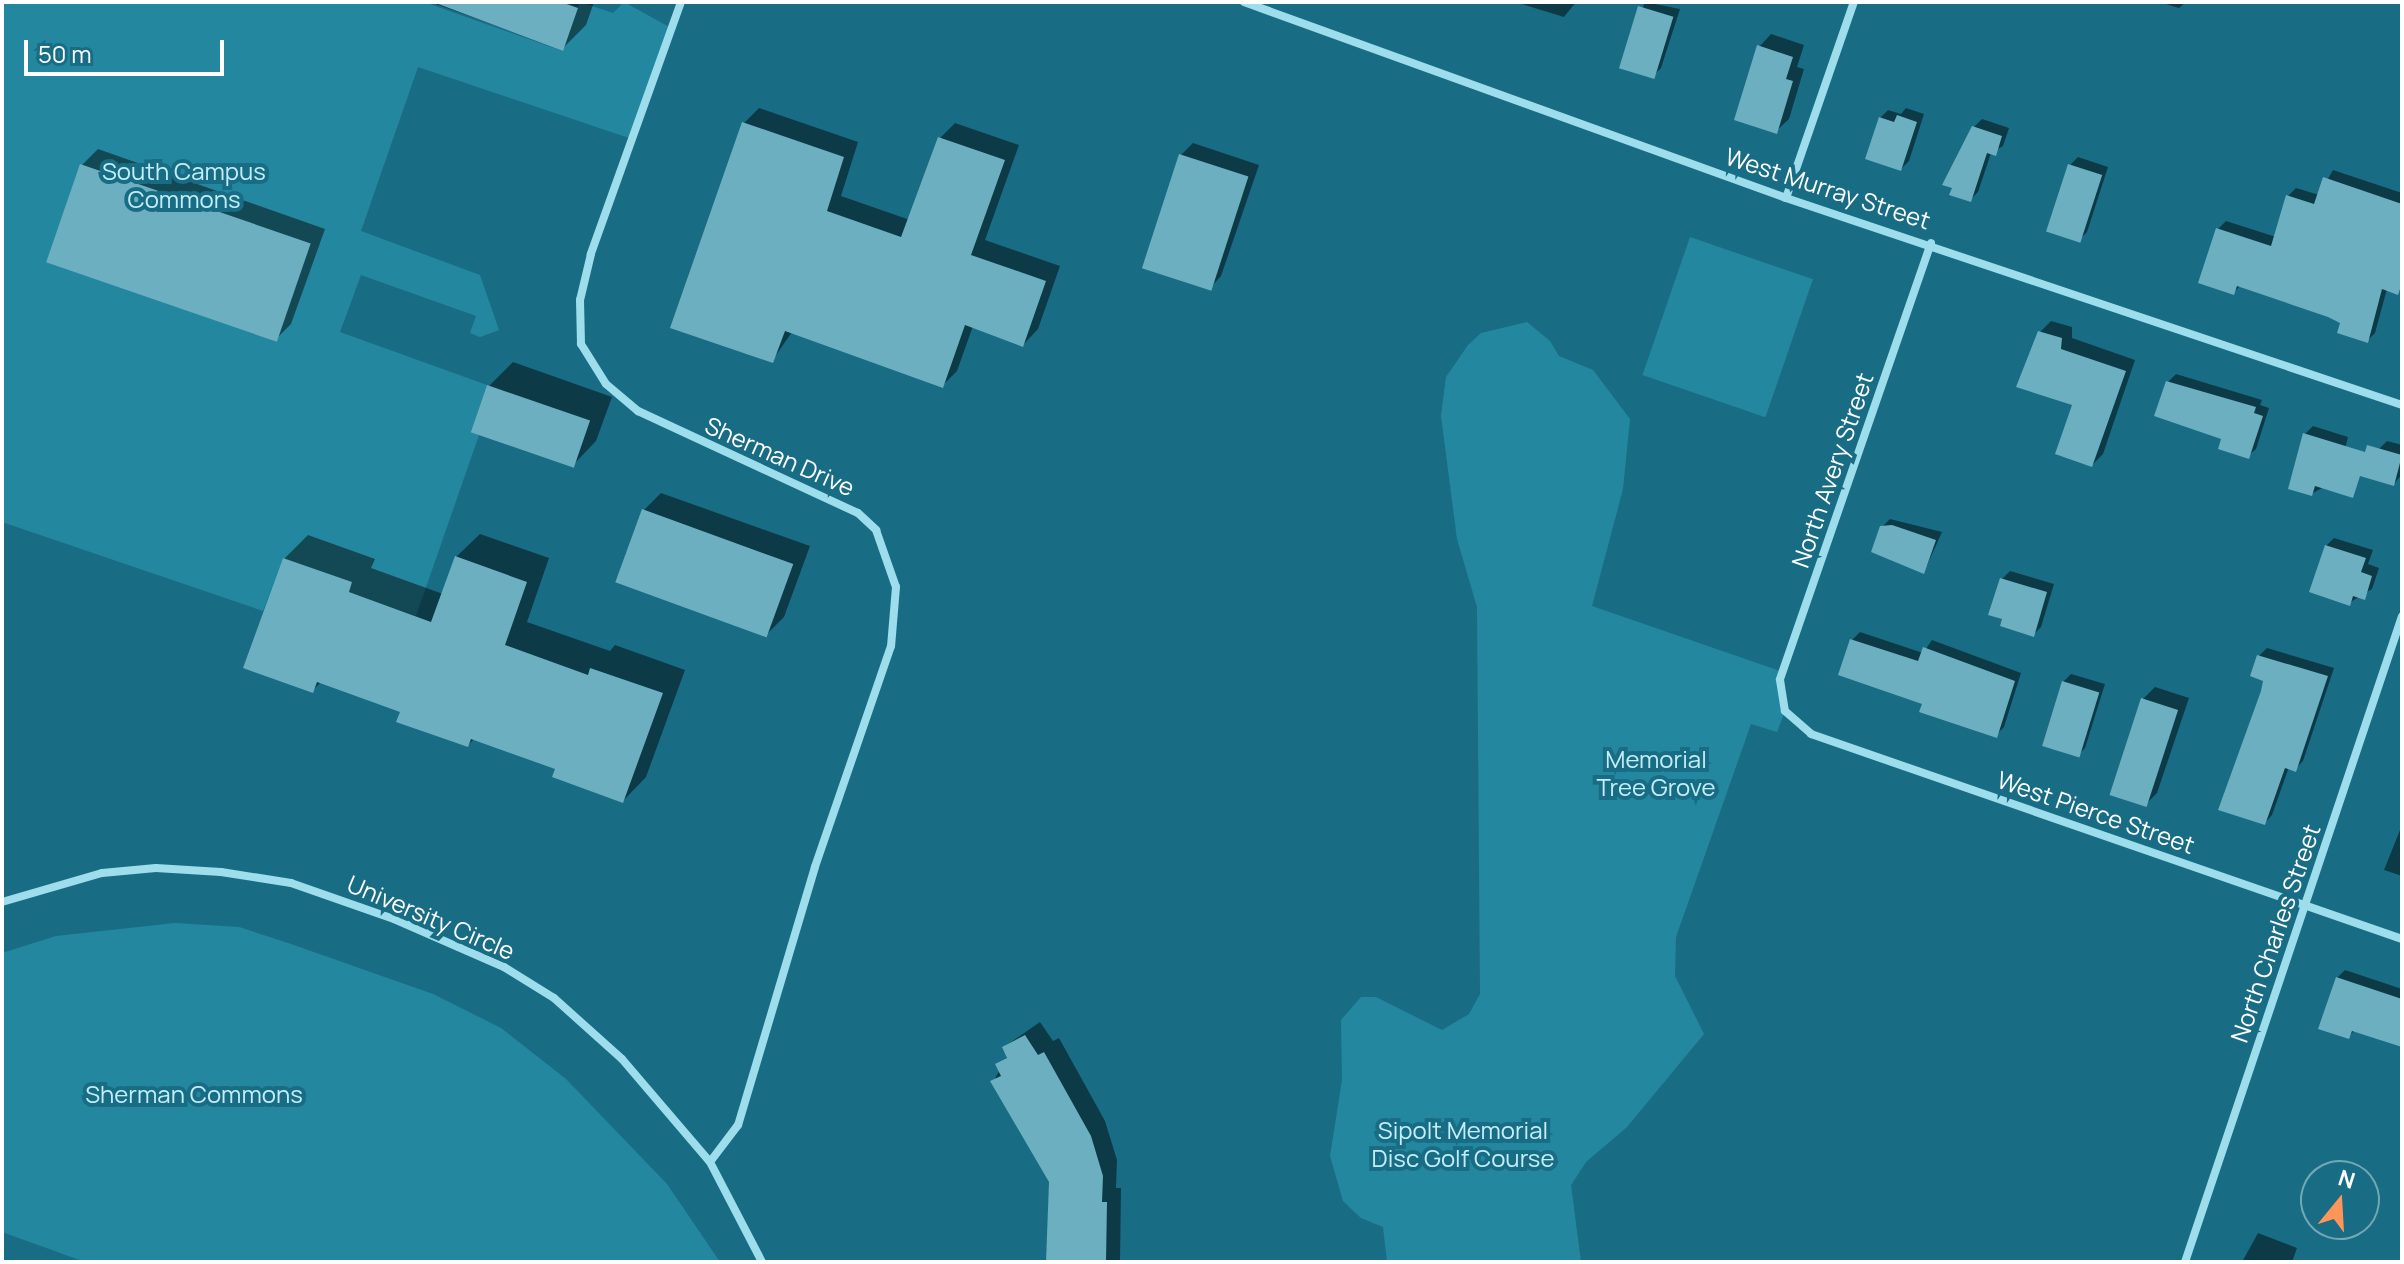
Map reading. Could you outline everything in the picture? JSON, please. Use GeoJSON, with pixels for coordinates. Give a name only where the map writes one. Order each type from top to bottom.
{"type":"FeatureCollection","features":[{"type":"Feature","properties":{"kind":"street","name":"Sherman Drive"},"geometry":{"type":"LineString","coordinates":[[681,2],[591,254],[580,300],[581,344],[606,384],[638,411],[858,513],[876,530],[896,587],[891,646],[815,867],[738,1125],[710,1162]]}},
{"type":"Feature","properties":{"kind":"street","name":"West Murray Street"},"geometry":{"type":"LineString","coordinates":[[1244,2],[1786,198],[1931,243],[2402,405]]}},
{"type":"Feature","properties":{"kind":"street"},"geometry":{"type":"LineString","coordinates":[[1786,198],[1854,2]]}},
{"type":"Feature","properties":{"kind":"street","name":"North Avery Street"},"geometry":{"type":"LineString","coordinates":[[1785,711],[1780,680],[1931,243]]}},
{"type":"Feature","properties":{"kind":"street","name":"North Charles Street"},"geometry":{"type":"LineString","coordinates":[[2185,1262],[2402,616]]}},
{"type":"Feature","properties":{"kind":"street","name":"West Pierce Street"},"geometry":{"type":"LineString","coordinates":[[1785,711],[1811,734],[2402,939]]}},
{"type":"Feature","properties":{"kind":"street","name":"University Circle"},"geometry":{"type":"LineString","coordinates":[[2,902],[102,873],[156,868],[291,883],[394,919],[504,967],[554,998],[622,1059],[710,1162],[762,1262]]}},
{"type":"Feature","properties":{"kind":"green space","name":"South Campus Commons"},"geometry":{"type":"Polygon","coordinates":[[[2,2],[424,2],[562,51],[580,2],[613,13],[624,2],[671,28],[632,139],[418,67],[361,231],[480,275],[499,330],[480,337],[470,333],[476,316],[361,275],[340,332],[487,385],[471,431],[479,435],[416,616],[349,592],[352,582],[283,558],[263,611],[2,522],[2,2]]]}},
{"type":"Feature","properties":{"kind":"green space"},"geometry":{"type":"Polygon","coordinates":[[[1690,237],[1813,279],[1765,417],[1642,375],[1690,237]]]}},
{"type":"Feature","properties":{"kind":"green space","name":"Sipolt Memorial Disc Golf Course"},"geometry":{"type":"Polygon","coordinates":[[[1527,322],[1550,341],[1559,356],[1593,370],[1630,419],[1623,489],[1592,606],[1783,672],[1785,711],[1777,732],[1751,724],[1676,937],[1675,976],[1704,1034],[1627,1127],[1586,1162],[1571,1185],[1581,1262],[1387,1262],[1383,1227],[1361,1218],[1343,1201],[1330,1156],[1342,1080],[1341,1020],[1361,997],[1376,997],[1442,1030],[1469,1014],[1480,994],[1477,607],[1457,539],[1441,416],[1446,377],[1468,345],[1481,333],[1527,322]]]}},
{"type":"Feature","properties":{"kind":"green space","name":"Sherman Commons"},"geometry":{"type":"Polygon","coordinates":[[[175,923],[239,927],[433,994],[501,1028],[566,1079],[667,1184],[720,1262],[85,1262],[2,1232],[2,953],[56,936],[175,923]]]}},
{"type":"Feature","properties":{"kind":"building"},"geometry":{"type":"Polygon","coordinates":[[[433,2],[561,2],[578,8],[563,51],[433,2]]]}},
{"type":"Feature","properties":{"kind":"building"},"geometry":{"type":"Polygon","coordinates":[[[1638,6],[1673,17],[1654,79],[1619,68],[1638,6]]]}},
{"type":"Feature","properties":{"kind":"building"},"geometry":{"type":"Polygon","coordinates":[[[1757,45],[1793,57],[1786,79],[1793,81],[1777,134],[1734,120],[1757,45]]]}},
{"type":"Feature","properties":{"kind":"building"},"geometry":{"type":"Polygon","coordinates":[[[1897,115],[1917,122],[1901,171],[1865,159],[1879,117],[1894,122],[1897,115]]]}},
{"type":"Feature","properties":{"kind":"building"},"geometry":{"type":"Polygon","coordinates":[[[742,122],[844,157],[827,211],[901,237],[938,137],[1005,160],[971,255],[1046,281],[1023,347],[965,325],[943,388],[785,331],[773,363],[670,328],[742,122]]]}},
{"type":"Feature","properties":{"kind":"building"},"geometry":{"type":"Polygon","coordinates":[[[1972,126],[2002,136],[1996,156],[1987,153],[1971,202],[1949,195],[1952,188],[1942,185],[1972,126]]]}},
{"type":"Feature","properties":{"kind":"building"},"geometry":{"type":"Polygon","coordinates":[[[1179,154],[1248,177],[1211,291],[1142,268],[1179,154]]]}},
{"type":"Feature","properties":{"kind":"building"},"geometry":{"type":"Polygon","coordinates":[[[80,164],[311,243],[277,342],[46,262],[80,164]]]}},
{"type":"Feature","properties":{"kind":"building"},"geometry":{"type":"Polygon","coordinates":[[[2068,164],[2102,175],[2080,243],[2046,232],[2068,164]]]}},
{"type":"Feature","properties":{"kind":"building"},"geometry":{"type":"Polygon","coordinates":[[[2323,177],[2402,204],[2402,283],[2398,295],[2382,289],[2368,343],[2337,333],[2340,323],[2328,317],[2237,286],[2234,295],[2198,283],[2216,228],[2271,246],[2286,195],[2314,204],[2323,177]]]}},
{"type":"Feature","properties":{"kind":"building"},"geometry":{"type":"Polygon","coordinates":[[[2038,331],[2062,338],[2061,349],[2126,371],[2092,467],[2055,454],[2072,405],[2016,387],[2038,331]]]}},
{"type":"Feature","properties":{"kind":"building"},"geometry":{"type":"Polygon","coordinates":[[[2166,381],[2256,407],[2254,413],[2263,416],[2249,459],[2218,449],[2221,439],[2154,416],[2166,381]]]}},
{"type":"Feature","properties":{"kind":"building"},"geometry":{"type":"Polygon","coordinates":[[[487,385],[590,420],[574,468],[471,432],[487,385]]]}},
{"type":"Feature","properties":{"kind":"building"},"geometry":{"type":"Polygon","coordinates":[[[2303,433],[2365,452],[2367,445],[2402,455],[2394,486],[2360,476],[2353,498],[2315,486],[2312,496],[2288,489],[2303,433]]]}},
{"type":"Feature","properties":{"kind":"building"},"geometry":{"type":"Polygon","coordinates":[[[642,509],[793,564],[767,637],[615,582],[642,509]]]}},
{"type":"Feature","properties":{"kind":"building"},"geometry":{"type":"Polygon","coordinates":[[[1892,525],[1936,540],[1924,574],[1871,552],[1880,526],[1892,525]]]}},
{"type":"Feature","properties":{"kind":"building"},"geometry":{"type":"Polygon","coordinates":[[[2325,545],[2366,558],[2361,572],[2372,576],[2365,600],[2353,596],[2350,606],[2309,592],[2325,545]]]}},
{"type":"Feature","properties":{"kind":"building"},"geometry":{"type":"Polygon","coordinates":[[[455,556],[527,582],[505,645],[588,675],[590,668],[663,693],[623,803],[552,777],[555,769],[471,739],[468,747],[396,722],[400,712],[317,682],[313,693],[243,668],[283,558],[352,582],[349,592],[431,622],[455,556]]]}},
{"type":"Feature","properties":{"kind":"building"},"geometry":{"type":"Polygon","coordinates":[[[2000,578],[2047,592],[2034,637],[2000,626],[2002,619],[1988,615],[2000,578]]]}},
{"type":"Feature","properties":{"kind":"building"},"geometry":{"type":"Polygon","coordinates":[[[1850,639],[1918,661],[1923,647],[2015,681],[1997,738],[1919,712],[1922,704],[1838,675],[1850,639]]]}},
{"type":"Feature","properties":{"kind":"building"},"geometry":{"type":"Polygon","coordinates":[[[2257,655],[2328,676],[2296,772],[2285,768],[2265,825],[2218,810],[2261,691],[2263,681],[2250,676],[2257,655]]]}},
{"type":"Feature","properties":{"kind":"building"},"geometry":{"type":"Polygon","coordinates":[[[2062,681],[2099,692],[2079,757],[2042,746],[2062,681]]]}},
{"type":"Feature","properties":{"kind":"building"},"geometry":{"type":"Polygon","coordinates":[[[2141,698],[2178,710],[2147,807],[2109,795],[2141,698]]]}},
{"type":"Feature","properties":{"kind":"building"},"geometry":{"type":"Polygon","coordinates":[[[2336,977],[2402,999],[2402,1047],[2352,1031],[2349,1039],[2318,1029],[2336,977]]]}},
{"type":"Feature","properties":{"kind":"building"},"geometry":{"type":"Polygon","coordinates":[[[1025,1035],[1038,1055],[1044,1052],[1091,1136],[1103,1176],[1102,1202],[1107,1202],[1106,1262],[1046,1262],[1049,1182],[990,1081],[1001,1076],[995,1064],[1007,1058],[1002,1047],[1025,1035]]]}},
{"type":"Feature","properties":{"kind":"park label","name":"Memorial Tree Grove"},"geometry":{"type":"Point","coordinates":[1656,773]}}]}
